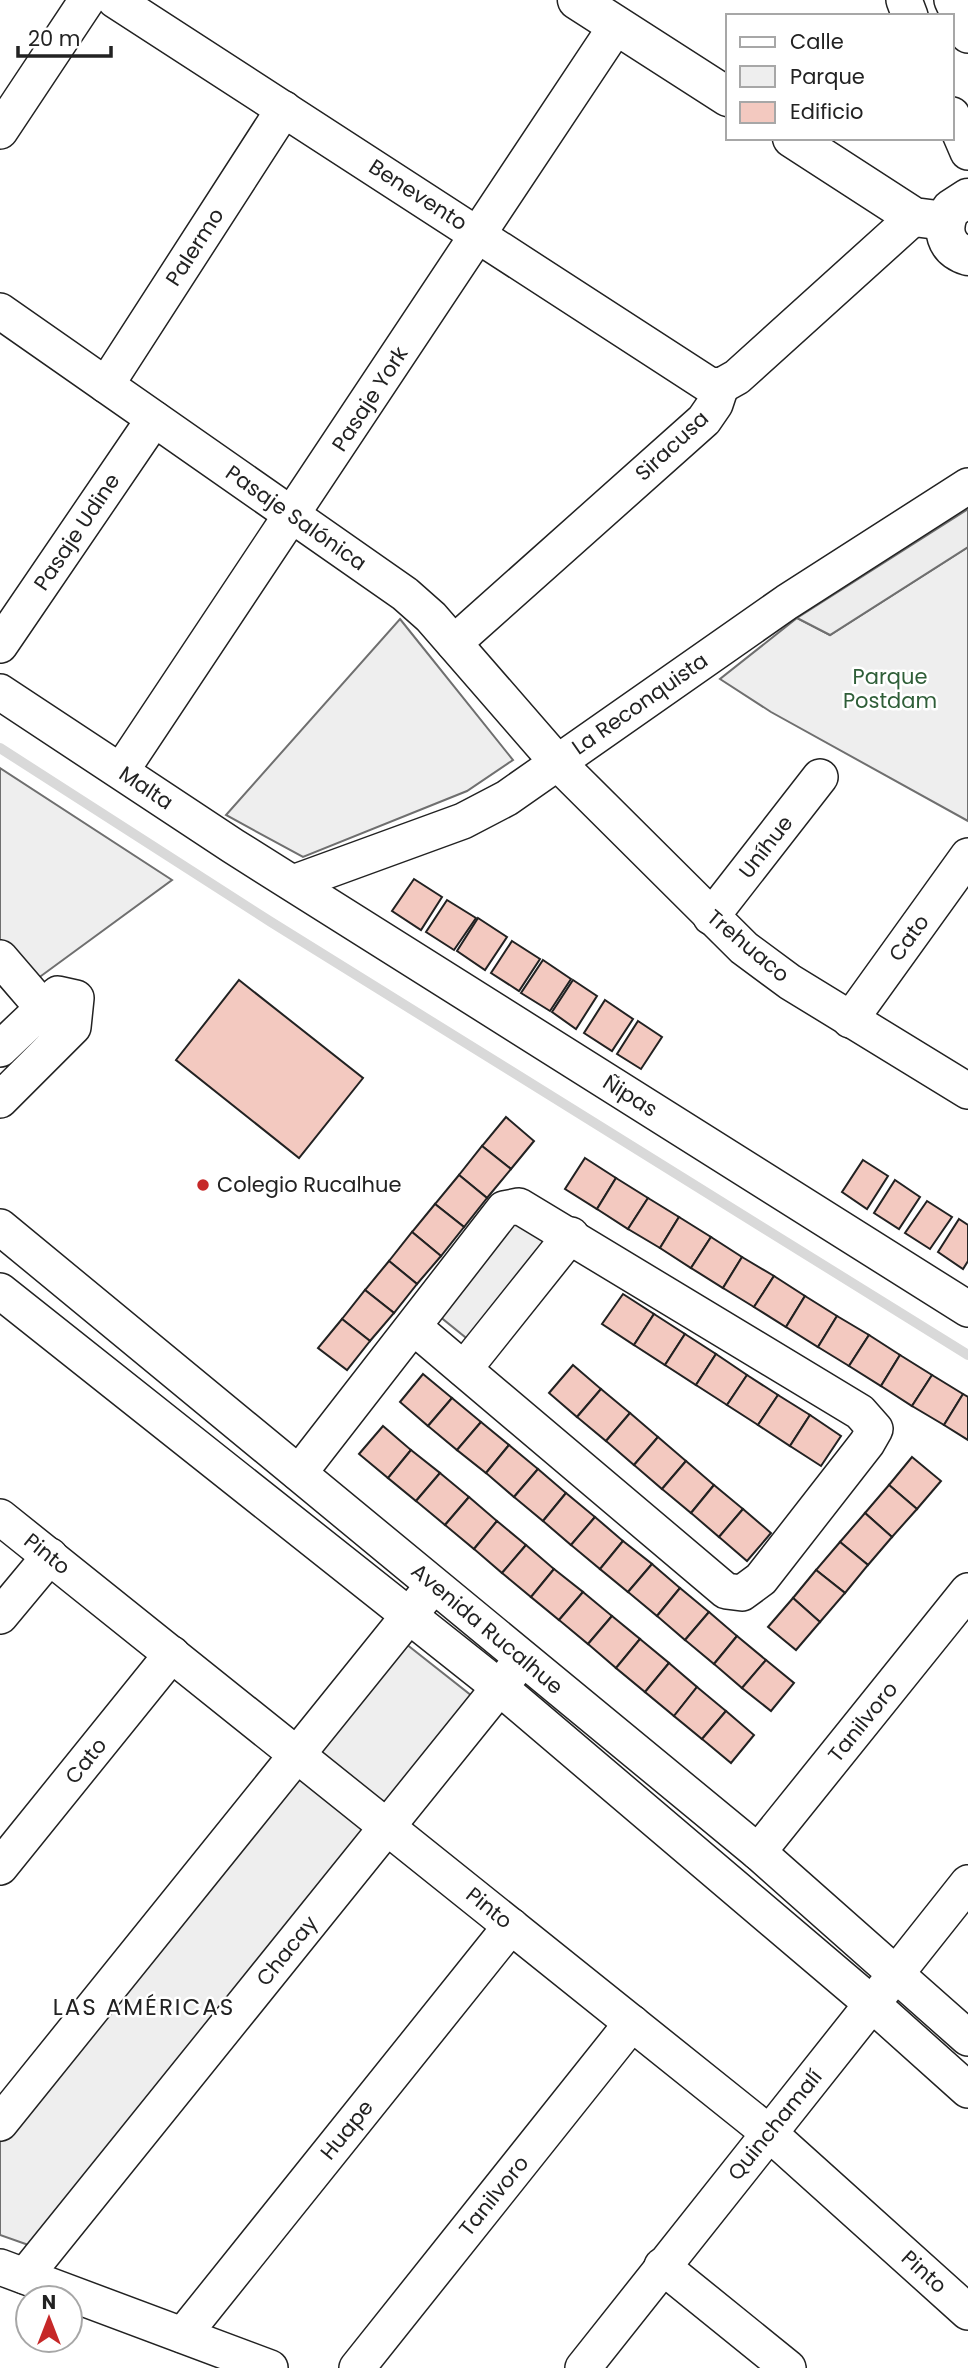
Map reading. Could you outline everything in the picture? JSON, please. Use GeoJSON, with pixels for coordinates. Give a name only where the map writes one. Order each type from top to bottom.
{"type":"FeatureCollection","features":[{"type":"Feature","properties":{"kind":"main road"},"geometry":{"type":"LineString","coordinates":[[581,1],[726,96]]}},
{"type":"Feature","properties":{"kind":"main road"},"geometry":{"type":"LineString","coordinates":[[796,140],[942,212],[947,241],[956,251],[968,256]]}},
{"type":"Feature","properties":{"kind":"street"},"geometry":{"type":"LineString","coordinates":[[0,131],[88,0]]}},
{"type":"Feature","properties":{"kind":"street","name":"Benevento"},"geometry":{"type":"LineString","coordinates":[[115,0],[479,234],[702,382],[721,386]]}},
{"type":"Feature","properties":{"kind":"street"},"geometry":{"type":"LineString","coordinates":[[952,0],[968,35]]}},
{"type":"Feature","properties":{"kind":"street","name":"Pasaje York"},"geometry":{"type":"LineString","coordinates":[[121,771],[617,25]]}},
{"type":"Feature","properties":{"kind":"street","name":"Palermo"},"geometry":{"type":"LineString","coordinates":[[106,386],[284,109]]}},
{"type":"Feature","properties":{"kind":"street"},"geometry":{"type":"LineString","coordinates":[[954,120],[968,152]]}},
{"type":"Feature","properties":{"kind":"street","name":"Siracusa"},"geometry":{"type":"LineString","coordinates":[[454,643],[704,420],[715,404],[721,386],[737,377],[942,212]]}},
{"type":"Feature","properties":{"kind":"street","name":"Pasaje Salónica"},"geometry":{"type":"LineString","coordinates":[[4,325],[106,386],[405,594],[454,643],[558,763]]}},
{"type":"Feature","properties":{"kind":"street","name":"Pasaje Udine"},"geometry":{"type":"LineString","coordinates":[[0,645],[154,419]]}},
{"type":"Feature","properties":{"kind":"street","name":"La Reconquista"},"geometry":{"type":"LineString","coordinates":[[293,883],[463,821],[507,798],[787,602],[968,486]]}},
{"type":"Feature","properties":{"kind":"street","name":"Malta"},"geometry":{"type":"LineString","coordinates":[[0,692],[293,883]]}},
{"type":"Feature","properties":{"kind":"street","name":"Trehuaco"},"geometry":{"type":"LineString","coordinates":[[558,763],[711,917],[768,967],[968,1091]]}},
{"type":"Feature","properties":{"kind":"street","name":"Uníhue"},"geometry":{"type":"LineString","coordinates":[[711,917],[820,776]]}},
{"type":"Feature","properties":{"kind":"street","name":"Cato"},"geometry":{"type":"LineString","coordinates":[[850,1020],[968,856]]}},
{"type":"Feature","properties":{"kind":"street","name":"Ñipas"},"geometry":{"type":"LineString","coordinates":[[293,883],[968,1309]]}},
{"type":"Feature","properties":{"kind":"street"},"geometry":{"type":"LineString","coordinates":[[0,958],[43,1008]]}},
{"type":"Feature","properties":{"kind":"street"},"geometry":{"type":"LineString","coordinates":[[0,1049],[58,994],[76,998],[73,1027],[0,1100]]}},
{"type":"Feature","properties":{"kind":"street"},"geometry":{"type":"LineString","coordinates":[[299,1473],[415,1328],[504,1209],[519,1206],[860,1412],[874,1429],[867,1443],[761,1579],[742,1593],[726,1591],[415,1328]]}},
{"type":"Feature","properties":{"kind":"street","name":"Avenida Rucalhue"},"geometry":{"type":"LineString","coordinates":[[0,1227],[758,1852],[968,2038]]}},
{"type":"Feature","properties":{"kind":"street"},"geometry":{"type":"LineString","coordinates":[[464,1369],[571,1235]]}},
{"type":"Feature","properties":{"kind":"street","name":"Avenida Rucalhue"},"geometry":{"type":"LineString","coordinates":[[0,1291],[499,1687],[873,2004],[968,2090]]}},
{"type":"Feature","properties":{"kind":"street","name":"Pinto"},"geometry":{"type":"LineString","coordinates":[[0,1517],[769,2133],[968,2312]]}},
{"type":"Feature","properties":{"kind":"street"},"geometry":{"type":"LineString","coordinates":[[0,1616],[50,1556]]}},
{"type":"Feature","properties":{"kind":"street"},"geometry":{"type":"LineString","coordinates":[[0,2123],[433,1585]]}},
{"type":"Feature","properties":{"kind":"street","name":"Tanilvoro"},"geometry":{"type":"LineString","coordinates":[[758,1852],[968,1591]]}},
{"type":"Feature","properties":{"kind":"street","name":"Cato"},"geometry":{"type":"LineString","coordinates":[[0,1867],[172,1654]]}},
{"type":"Feature","properties":{"kind":"street","name":"Chacay"},"geometry":{"type":"LineString","coordinates":[[12,2271],[387,1827],[523,1659]]}},
{"type":"Feature","properties":{"kind":"street","name":"Quinchamalí"},"geometry":{"type":"LineString","coordinates":[[583,2368],[968,1883]]}},
{"type":"Feature","properties":{"kind":"street","name":"Huape"},"geometry":{"type":"LineString","coordinates":[[183,2335],[511,1926]]}},
{"type":"Feature","properties":{"kind":"street","name":"Tanilvoro"},"geometry":{"type":"LineString","coordinates":[[357,2368],[632,2023]]}},
{"type":"Feature","properties":{"kind":"street"},"geometry":{"type":"LineString","coordinates":[[662,2266],[788,2368]]}},
{"type":"Feature","properties":{"kind":"street"},"geometry":{"type":"LineString","coordinates":[[12,2271],[270,2368]]}},
{"type":"Feature","properties":{"kind":"green space","name":"Parque Postdam"},"geometry":{"type":"Polygon","coordinates":[[[968,547],[968,821],[771,712],[720,679],[797,618],[830,635],[968,547]]]}},
{"type":"Feature","properties":{"kind":"green space"},"geometry":{"type":"Polygon","coordinates":[[[400,619],[513,760],[467,791],[303,857],[226,815],[400,619]]]}},
{"type":"Feature","properties":{"kind":"green space"},"geometry":{"type":"Polygon","coordinates":[[[0,768],[172,880],[11,998],[0,985],[0,768]]]}},
{"type":"Feature","properties":{"kind":"green space"},"geometry":{"type":"Polygon","coordinates":[[[505,1220],[524,1220],[553,1240],[470,1341],[433,1311],[505,1220]]]}},
{"type":"Feature","properties":{"kind":"green space"},"geometry":{"type":"Polygon","coordinates":[[[401,1640],[477,1700],[394,1806],[380,1807],[322,1759],[316,1746],[401,1640]]]}},
{"type":"Feature","properties":{"kind":"green space"},"geometry":{"type":"Polygon","coordinates":[[[307,1775],[364,1819],[363,1835],[37,2248],[0,2235],[0,2142],[290,1780],[307,1775]]]}},
{"type":"Feature","properties":{"kind":"shaded area"},"geometry":{"type":"Polygon","coordinates":[[[968,509],[968,547],[830,635],[797,618],[968,509]]]}},
{"type":"Feature","properties":{"kind":"building"},"geometry":{"type":"Polygon","coordinates":[[[414,879],[442,897],[421,930],[392,911],[414,879]]]}},
{"type":"Feature","properties":{"kind":"building"},"geometry":{"type":"Polygon","coordinates":[[[447,900],[476,918],[454,950],[426,932],[447,900]]]}},
{"type":"Feature","properties":{"kind":"building"},"geometry":{"type":"Polygon","coordinates":[[[478,918],[507,937],[485,970],[457,951],[478,918]]]}},
{"type":"Feature","properties":{"kind":"building"},"geometry":{"type":"Polygon","coordinates":[[[512,941],[540,959],[519,991],[491,973],[512,941]]]}},
{"type":"Feature","properties":{"kind":"building"},"geometry":{"type":"Polygon","coordinates":[[[543,960],[571,979],[550,1011],[521,993],[543,960]]]}},
{"type":"Feature","properties":{"kind":"building"},"geometry":{"type":"Polygon","coordinates":[[[239,980],[363,1078],[299,1158],[176,1060],[239,980]]]}},
{"type":"Feature","properties":{"kind":"building"},"geometry":{"type":"Polygon","coordinates":[[[573,980],[597,996],[576,1029],[552,1012],[573,980]]]}},
{"type":"Feature","properties":{"kind":"building"},"geometry":{"type":"Polygon","coordinates":[[[605,1000],[633,1019],[612,1051],[584,1033],[605,1000]]]}},
{"type":"Feature","properties":{"kind":"building"},"geometry":{"type":"Polygon","coordinates":[[[638,1021],[662,1037],[641,1069],[617,1054],[638,1021]]]}},
{"type":"Feature","properties":{"kind":"building"},"geometry":{"type":"Polygon","coordinates":[[[506,1117],[534,1141],[511,1169],[482,1146],[506,1117]]]}},
{"type":"Feature","properties":{"kind":"building"},"geometry":{"type":"Polygon","coordinates":[[[482,1146],[511,1169],[487,1198],[459,1175],[482,1146]]]}},
{"type":"Feature","properties":{"kind":"building"},"geometry":{"type":"Polygon","coordinates":[[[585,1158],[616,1178],[597,1209],[565,1189],[585,1158]]]}},
{"type":"Feature","properties":{"kind":"building"},"geometry":{"type":"Polygon","coordinates":[[[863,1160],[888,1176],[867,1209],[842,1192],[863,1160]]]}},
{"type":"Feature","properties":{"kind":"building"},"geometry":{"type":"Polygon","coordinates":[[[459,1175],[487,1198],[464,1227],[435,1204],[459,1175]]]}},
{"type":"Feature","properties":{"kind":"building"},"geometry":{"type":"Polygon","coordinates":[[[616,1178],[648,1198],[628,1229],[597,1209],[616,1178]]]}},
{"type":"Feature","properties":{"kind":"building"},"geometry":{"type":"Polygon","coordinates":[[[895,1180],[920,1197],[899,1229],[874,1213],[895,1180]]]}},
{"type":"Feature","properties":{"kind":"building"},"geometry":{"type":"Polygon","coordinates":[[[648,1198],[679,1217],[660,1248],[628,1229],[648,1198]]]}},
{"type":"Feature","properties":{"kind":"building"},"geometry":{"type":"Polygon","coordinates":[[[927,1201],[952,1217],[930,1249],[905,1233],[927,1201]]]}},
{"type":"Feature","properties":{"kind":"building"},"geometry":{"type":"Polygon","coordinates":[[[435,1204],[464,1227],[441,1256],[412,1232],[435,1204]]]}},
{"type":"Feature","properties":{"kind":"building"},"geometry":{"type":"Polygon","coordinates":[[[679,1217],[711,1237],[691,1268],[660,1248],[679,1217]]]}},
{"type":"Feature","properties":{"kind":"building"},"geometry":{"type":"Polygon","coordinates":[[[959,1219],[968,1225],[968,1261],[963,1269],[938,1252],[959,1219]]]}},
{"type":"Feature","properties":{"kind":"building"},"geometry":{"type":"Polygon","coordinates":[[[412,1232],[441,1256],[417,1284],[389,1261],[412,1232]]]}},
{"type":"Feature","properties":{"kind":"building"},"geometry":{"type":"Polygon","coordinates":[[[711,1237],[742,1257],[723,1288],[691,1268],[711,1237]]]}},
{"type":"Feature","properties":{"kind":"building"},"geometry":{"type":"Polygon","coordinates":[[[742,1257],[774,1276],[754,1307],[723,1288],[742,1257]]]}},
{"type":"Feature","properties":{"kind":"building"},"geometry":{"type":"Polygon","coordinates":[[[389,1261],[417,1284],[394,1313],[365,1290],[389,1261]]]}},
{"type":"Feature","properties":{"kind":"building"},"geometry":{"type":"Polygon","coordinates":[[[774,1276],[805,1296],[786,1327],[754,1307],[774,1276]]]}},
{"type":"Feature","properties":{"kind":"building"},"geometry":{"type":"Polygon","coordinates":[[[365,1290],[394,1313],[370,1341],[342,1319],[365,1290]]]}},
{"type":"Feature","properties":{"kind":"building"},"geometry":{"type":"Polygon","coordinates":[[[623,1294],[654,1314],[634,1345],[602,1324],[623,1294]]]}},
{"type":"Feature","properties":{"kind":"building"},"geometry":{"type":"Polygon","coordinates":[[[805,1296],[837,1316],[818,1347],[786,1327],[805,1296]]]}},
{"type":"Feature","properties":{"kind":"building"},"geometry":{"type":"Polygon","coordinates":[[[654,1314],[685,1334],[665,1365],[634,1345],[654,1314]]]}},
{"type":"Feature","properties":{"kind":"building"},"geometry":{"type":"Polygon","coordinates":[[[837,1316],[869,1335],[849,1366],[818,1347],[837,1316]]]}},
{"type":"Feature","properties":{"kind":"building"},"geometry":{"type":"Polygon","coordinates":[[[342,1319],[370,1341],[347,1370],[318,1348],[342,1319]]]}},
{"type":"Feature","properties":{"kind":"building"},"geometry":{"type":"Polygon","coordinates":[[[685,1334],[716,1354],[696,1385],[665,1365],[685,1334]]]}},
{"type":"Feature","properties":{"kind":"building"},"geometry":{"type":"Polygon","coordinates":[[[869,1335],[900,1355],[881,1386],[849,1366],[869,1335]]]}},
{"type":"Feature","properties":{"kind":"building"},"geometry":{"type":"Polygon","coordinates":[[[716,1354],[747,1375],[727,1405],[696,1385],[716,1354]]]}},
{"type":"Feature","properties":{"kind":"building"},"geometry":{"type":"Polygon","coordinates":[[[900,1355],[932,1375],[912,1406],[881,1386],[900,1355]]]}},
{"type":"Feature","properties":{"kind":"building"},"geometry":{"type":"Polygon","coordinates":[[[573,1365],[601,1389],[577,1417],[549,1393],[573,1365]]]}},
{"type":"Feature","properties":{"kind":"building"},"geometry":{"type":"Polygon","coordinates":[[[423,1374],[452,1398],[428,1426],[400,1402],[423,1374]]]}},
{"type":"Feature","properties":{"kind":"building"},"geometry":{"type":"Polygon","coordinates":[[[747,1375],[778,1395],[758,1425],[727,1405],[747,1375]]]}},
{"type":"Feature","properties":{"kind":"building"},"geometry":{"type":"Polygon","coordinates":[[[932,1375],[963,1394],[944,1425],[912,1406],[932,1375]]]}},
{"type":"Feature","properties":{"kind":"building"},"geometry":{"type":"Polygon","coordinates":[[[601,1389],[630,1413],[606,1441],[577,1417],[601,1389]]]}},
{"type":"Feature","properties":{"kind":"building"},"geometry":{"type":"Polygon","coordinates":[[[963,1394],[968,1397],[968,1440],[944,1425],[963,1394]]]}},
{"type":"Feature","properties":{"kind":"building"},"geometry":{"type":"Polygon","coordinates":[[[778,1395],[810,1415],[790,1446],[758,1425],[778,1395]]]}},
{"type":"Feature","properties":{"kind":"building"},"geometry":{"type":"Polygon","coordinates":[[[452,1398],[481,1422],[457,1450],[428,1426],[452,1398]]]}},
{"type":"Feature","properties":{"kind":"building"},"geometry":{"type":"Polygon","coordinates":[[[630,1413],[658,1437],[634,1465],[606,1441],[630,1413]]]}},
{"type":"Feature","properties":{"kind":"building"},"geometry":{"type":"Polygon","coordinates":[[[810,1415],[841,1436],[821,1466],[790,1446],[810,1415]]]}},
{"type":"Feature","properties":{"kind":"building"},"geometry":{"type":"Polygon","coordinates":[[[481,1422],[509,1445],[486,1473],[457,1450],[481,1422]]]}},
{"type":"Feature","properties":{"kind":"building"},"geometry":{"type":"Polygon","coordinates":[[[383,1426],[411,1450],[388,1478],[359,1454],[383,1426]]]}},
{"type":"Feature","properties":{"kind":"building"},"geometry":{"type":"Polygon","coordinates":[[[658,1437],[686,1461],[662,1489],[634,1465],[658,1437]]]}},
{"type":"Feature","properties":{"kind":"building"},"geometry":{"type":"Polygon","coordinates":[[[509,1445],[538,1469],[514,1497],[486,1473],[509,1445]]]}},
{"type":"Feature","properties":{"kind":"building"},"geometry":{"type":"Polygon","coordinates":[[[411,1450],[440,1473],[416,1501],[388,1478],[411,1450]]]}},
{"type":"Feature","properties":{"kind":"building"},"geometry":{"type":"Polygon","coordinates":[[[912,1457],[941,1481],[917,1509],[889,1485],[912,1457]]]}},
{"type":"Feature","properties":{"kind":"building"},"geometry":{"type":"Polygon","coordinates":[[[686,1461],[714,1485],[691,1513],[662,1489],[686,1461]]]}},
{"type":"Feature","properties":{"kind":"building"},"geometry":{"type":"Polygon","coordinates":[[[538,1469],[566,1493],[543,1521],[514,1497],[538,1469]]]}},
{"type":"Feature","properties":{"kind":"building"},"geometry":{"type":"Polygon","coordinates":[[[440,1473],[469,1497],[445,1525],[416,1501],[440,1473]]]}},
{"type":"Feature","properties":{"kind":"building"},"geometry":{"type":"Polygon","coordinates":[[[714,1485],[743,1509],[719,1537],[691,1513],[714,1485]]]}},
{"type":"Feature","properties":{"kind":"building"},"geometry":{"type":"Polygon","coordinates":[[[889,1485],[917,1509],[892,1537],[865,1513],[889,1485]]]}},
{"type":"Feature","properties":{"kind":"building"},"geometry":{"type":"Polygon","coordinates":[[[566,1493],[595,1517],[571,1545],[543,1521],[566,1493]]]}},
{"type":"Feature","properties":{"kind":"building"},"geometry":{"type":"Polygon","coordinates":[[[469,1497],[497,1521],[474,1549],[445,1525],[469,1497]]]}},
{"type":"Feature","properties":{"kind":"building"},"geometry":{"type":"Polygon","coordinates":[[[743,1509],[771,1533],[747,1561],[719,1537],[743,1509]]]}},
{"type":"Feature","properties":{"kind":"building"},"geometry":{"type":"Polygon","coordinates":[[[865,1513],[892,1537],[868,1565],[840,1542],[865,1513]]]}},
{"type":"Feature","properties":{"kind":"building"},"geometry":{"type":"Polygon","coordinates":[[[595,1517],[623,1541],[600,1569],[571,1545],[595,1517]]]}},
{"type":"Feature","properties":{"kind":"building"},"geometry":{"type":"Polygon","coordinates":[[[497,1521],[526,1545],[502,1573],[474,1549],[497,1521]]]}},
{"type":"Feature","properties":{"kind":"building"},"geometry":{"type":"Polygon","coordinates":[[[623,1541],[652,1564],[628,1592],[600,1569],[623,1541]]]}},
{"type":"Feature","properties":{"kind":"building"},"geometry":{"type":"Polygon","coordinates":[[[840,1542],[868,1565],[845,1593],[816,1570],[840,1542]]]}},
{"type":"Feature","properties":{"kind":"building"},"geometry":{"type":"Polygon","coordinates":[[[526,1545],[554,1569],[531,1597],[502,1573],[526,1545]]]}},
{"type":"Feature","properties":{"kind":"building"},"geometry":{"type":"Polygon","coordinates":[[[652,1564],[680,1588],[657,1616],[628,1592],[652,1564]]]}},
{"type":"Feature","properties":{"kind":"building"},"geometry":{"type":"Polygon","coordinates":[[[554,1569],[583,1592],[559,1620],[531,1597],[554,1569]]]}},
{"type":"Feature","properties":{"kind":"building"},"geometry":{"type":"Polygon","coordinates":[[[816,1570],[845,1593],[820,1622],[793,1598],[816,1570]]]}},
{"type":"Feature","properties":{"kind":"building"},"geometry":{"type":"Polygon","coordinates":[[[680,1588],[709,1612],[685,1640],[657,1616],[680,1588]]]}},
{"type":"Feature","properties":{"kind":"building"},"geometry":{"type":"Polygon","coordinates":[[[583,1592],[612,1616],[588,1644],[559,1620],[583,1592]]]}},
{"type":"Feature","properties":{"kind":"building"},"geometry":{"type":"Polygon","coordinates":[[[793,1598],[820,1622],[796,1650],[768,1627],[793,1598]]]}},
{"type":"Feature","properties":{"kind":"building"},"geometry":{"type":"Polygon","coordinates":[[[709,1612],[737,1636],[714,1664],[685,1640],[709,1612]]]}},
{"type":"Feature","properties":{"kind":"building"},"geometry":{"type":"Polygon","coordinates":[[[612,1616],[640,1639],[616,1668],[588,1644],[612,1616]]]}},
{"type":"Feature","properties":{"kind":"building"},"geometry":{"type":"Polygon","coordinates":[[[737,1636],[766,1660],[742,1688],[714,1664],[737,1636]]]}},
{"type":"Feature","properties":{"kind":"building"},"geometry":{"type":"Polygon","coordinates":[[[640,1639],[669,1663],[645,1692],[616,1668],[640,1639]]]}},
{"type":"Feature","properties":{"kind":"building"},"geometry":{"type":"Polygon","coordinates":[[[766,1660],[794,1683],[771,1711],[742,1688],[766,1660]]]}},
{"type":"Feature","properties":{"kind":"building"},"geometry":{"type":"Polygon","coordinates":[[[669,1663],[697,1687],[674,1716],[645,1692],[669,1663]]]}},
{"type":"Feature","properties":{"kind":"building"},"geometry":{"type":"Polygon","coordinates":[[[697,1687],[726,1711],[702,1739],[674,1716],[697,1687]]]}},
{"type":"Feature","properties":{"kind":"building"},"geometry":{"type":"Polygon","coordinates":[[[726,1711],[754,1735],[731,1763],[702,1739],[726,1711]]]}},
{"type":"Feature","properties":{"kind":"waterway"},"geometry":{"type":"LineString","coordinates":[[0,748],[271,922],[968,1355]]}},
{"type":"Feature","properties":{"kind":"place","name":"Colegio Rucalhue"},"geometry":{"type":"Point","coordinates":[203,1185]}},
{"type":"Feature","properties":{"kind":"district","name":"LAS AMÉRICAS"},"geometry":{"type":"Point","coordinates":[144,2007]}}]}
